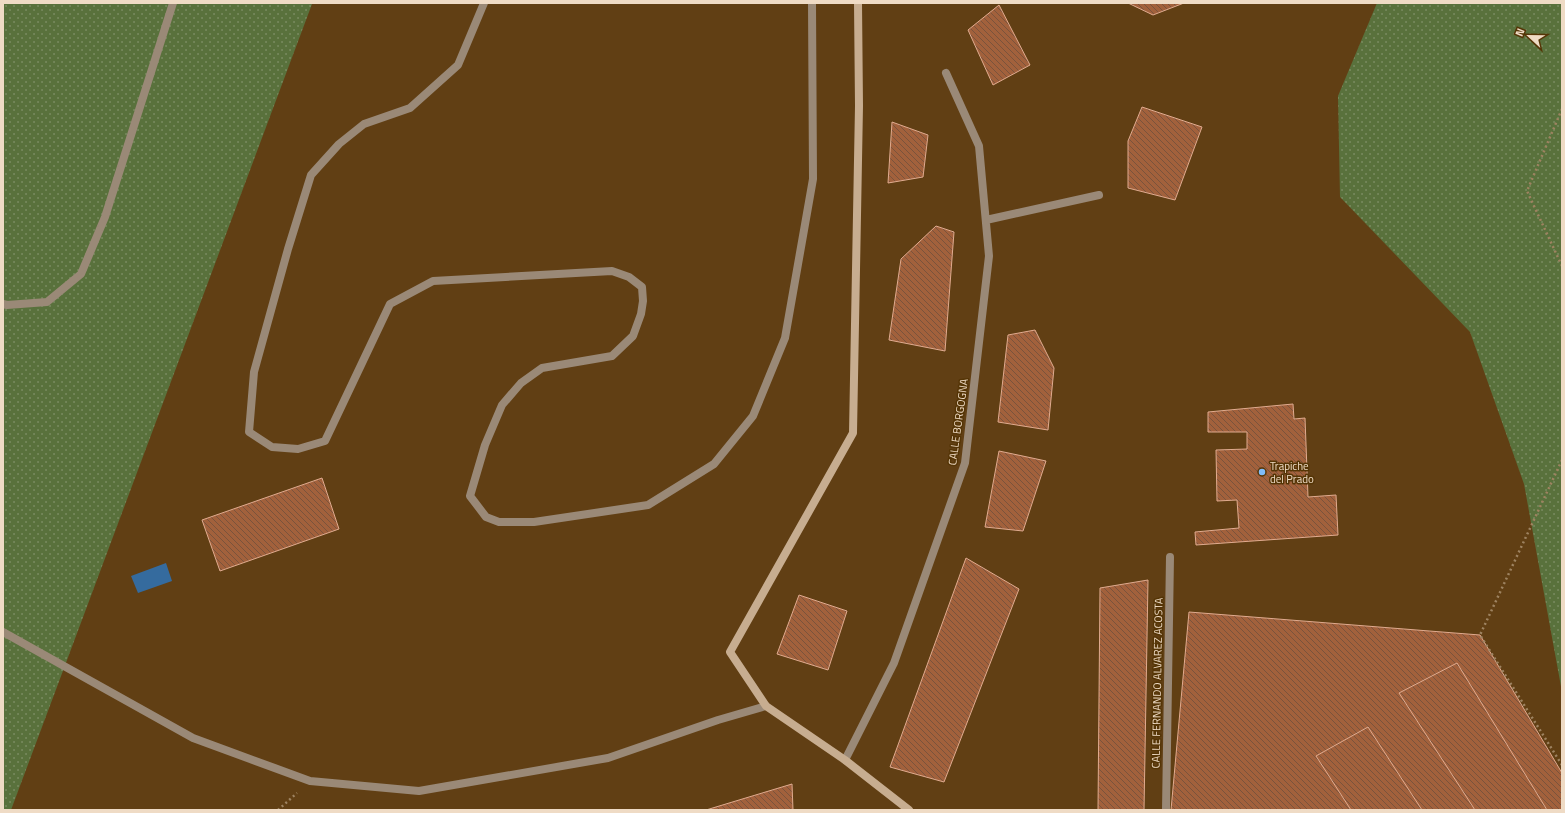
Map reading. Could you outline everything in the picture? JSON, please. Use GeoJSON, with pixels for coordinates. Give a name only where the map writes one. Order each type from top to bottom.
{"type":"FeatureCollection","features":[{"type":"Feature","properties":{"kind":"street"},"geometry":{"type":"LineString","coordinates":[[3,304],[47,302],[81,274],[105,217],[173,3]]}},
{"type":"Feature","properties":{"kind":"street"},"geometry":{"type":"LineString","coordinates":[[484,3],[458,65],[410,108],[364,124],[339,144],[312,175],[288,249],[254,372],[250,432],[272,447],[298,449],[325,441],[390,304],[433,281],[612,270],[629,277],[642,286],[642,314],[633,336],[612,356],[542,368],[521,383],[502,405],[485,445],[470,496],[486,517],[499,522],[534,522],[648,505],[714,464],[753,416],[785,338],[813,179],[812,3]]}},
{"type":"Feature","properties":{"kind":"street"},"geometry":{"type":"LineString","coordinates":[[858,3],[859,106],[853,433],[730,652],[766,706],[845,760],[909,810]]}},
{"type":"Feature","properties":{"kind":"street","name":"CALLE BORGOGNA"},"geometry":{"type":"LineString","coordinates":[[845,760],[894,663],[965,464],[989,256],[979,146],[946,73]]}},
{"type":"Feature","properties":{"kind":"street"},"geometry":{"type":"LineString","coordinates":[[986,220],[1098,195]]}},
{"type":"Feature","properties":{"kind":"street","name":"CALLE FERNANDO ALVAREZ ACOSTA"},"geometry":{"type":"LineString","coordinates":[[1166,810],[1170,557]]}},
{"type":"Feature","properties":{"kind":"street"},"geometry":{"type":"LineString","coordinates":[[3,632],[193,738],[310,781],[419,791],[608,758],[718,720],[766,706]]}},
{"type":"Feature","properties":{"kind":"path"},"geometry":{"type":"LineString","coordinates":[[1562,109],[1528,191],[1562,266]]}},
{"type":"Feature","properties":{"kind":"path"},"geometry":{"type":"LineString","coordinates":[[1562,460],[1480,635],[1562,766]]}},
{"type":"Feature","properties":{"kind":"path"},"geometry":{"type":"LineString","coordinates":[[278,810],[310,781]]}},
{"type":"Feature","properties":{"kind":"green space"},"geometry":{"type":"Polygon","coordinates":[[[3,3],[312,4],[11,810],[3,810],[3,3]]]}},
{"type":"Feature","properties":{"kind":"green space"},"geometry":{"type":"Polygon","coordinates":[[[1377,3],[1562,3],[1562,692],[1524,484],[1470,332],[1340,197],[1338,96],[1377,3]]]}},
{"type":"Feature","properties":{"kind":"water"},"geometry":{"type":"Polygon","coordinates":[[[166,563],[172,581],[138,593],[131,576],[166,563]]]}},
{"type":"Feature","properties":{"kind":"building"},"geometry":{"type":"Polygon","coordinates":[[[1128,3],[1184,3],[1153,15],[1128,3]]]}},
{"type":"Feature","properties":{"kind":"building"},"geometry":{"type":"Polygon","coordinates":[[[999,5],[1030,65],[993,85],[968,30],[999,5]]]}},
{"type":"Feature","properties":{"kind":"building"},"geometry":{"type":"Polygon","coordinates":[[[1142,107],[1202,127],[1175,200],[1128,188],[1128,141],[1142,107]]]}},
{"type":"Feature","properties":{"kind":"building"},"geometry":{"type":"Polygon","coordinates":[[[892,122],[928,135],[923,177],[888,183],[892,122]]]}},
{"type":"Feature","properties":{"kind":"building"},"geometry":{"type":"Polygon","coordinates":[[[936,226],[954,232],[945,351],[889,340],[901,259],[936,226]]]}},
{"type":"Feature","properties":{"kind":"building"},"geometry":{"type":"Polygon","coordinates":[[[1035,330],[1054,368],[1048,430],[998,422],[1008,335],[1035,330]]]}},
{"type":"Feature","properties":{"kind":"building","name":"Trapiche del Prado"},"geometry":{"type":"Polygon","coordinates":[[[1293,404],[1294,419],[1305,418],[1308,497],[1336,495],[1338,535],[1196,545],[1195,532],[1239,528],[1237,500],[1217,501],[1216,450],[1247,449],[1247,432],[1208,432],[1208,412],[1293,404]]]}},
{"type":"Feature","properties":{"kind":"building"},"geometry":{"type":"Polygon","coordinates":[[[999,451],[1046,461],[1023,531],[985,527],[999,451]]]}},
{"type":"Feature","properties":{"kind":"building"},"geometry":{"type":"Polygon","coordinates":[[[322,478],[339,529],[220,571],[202,520],[322,478]]]}},
{"type":"Feature","properties":{"kind":"building"},"geometry":{"type":"Polygon","coordinates":[[[966,558],[1019,589],[944,782],[890,767],[966,558]]]}},
{"type":"Feature","properties":{"kind":"building"},"geometry":{"type":"Polygon","coordinates":[[[1148,580],[1144,810],[1098,810],[1100,588],[1148,580]]]}},
{"type":"Feature","properties":{"kind":"building"},"geometry":{"type":"Polygon","coordinates":[[[799,595],[847,611],[828,670],[777,654],[799,595]]]}},
{"type":"Feature","properties":{"kind":"building"},"geometry":{"type":"Polygon","coordinates":[[[1189,612],[1480,635],[1562,773],[1562,810],[1171,810],[1189,612]]]}},
{"type":"Feature","properties":{"kind":"building"},"geometry":{"type":"Polygon","coordinates":[[[1457,663],[1547,810],[1475,810],[1399,693],[1457,663]]]}},
{"type":"Feature","properties":{"kind":"building"},"geometry":{"type":"Polygon","coordinates":[[[1368,727],[1422,810],[1351,810],[1316,756],[1368,727]]]}},
{"type":"Feature","properties":{"kind":"building"},"geometry":{"type":"Polygon","coordinates":[[[792,784],[793,810],[706,810],[792,784]]]}},
{"type":"Feature","properties":{"kind":"place","name":"Trapiche del Prado"},"geometry":{"type":"Point","coordinates":[1262,472]}}]}
